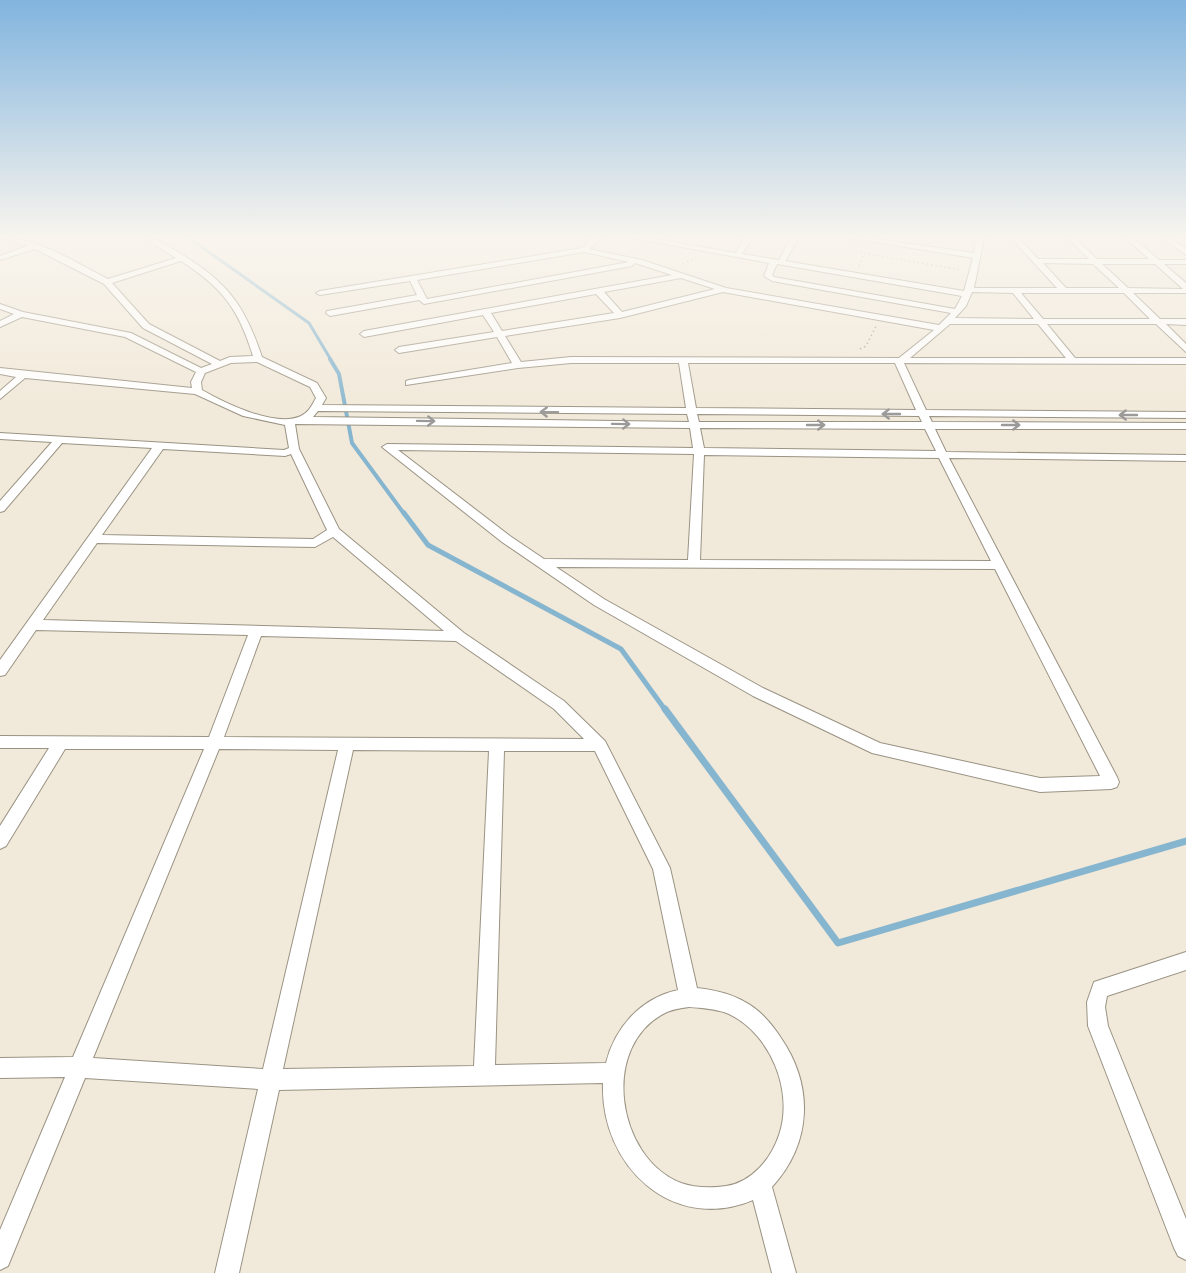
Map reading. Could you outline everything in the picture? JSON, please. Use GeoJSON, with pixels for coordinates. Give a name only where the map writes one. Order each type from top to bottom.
{"type":"FeatureCollection","features":[{"type":"Feature","properties":{"kind":"street"},"geometry":{"type":"LineString","coordinates":[[121,297],[146,326],[218,363]]}},
{"type":"Feature","properties":{"kind":"street"},"geometry":{"type":"LineString","coordinates":[[230,297],[247,324],[258,359]]}},
{"type":"Feature","properties":{"kind":"street"},"geometry":{"type":"LineString","coordinates":[[330,313],[418,297]]}},
{"type":"Feature","properties":{"kind":"street"},"geometry":{"type":"LineString","coordinates":[[420,297],[424,302],[467,297]]}},
{"type":"Feature","properties":{"kind":"street"},"geometry":{"type":"LineString","coordinates":[[363,334],[486,312],[530,297]]}},
{"type":"Feature","properties":{"kind":"street"},"geometry":{"type":"LineString","coordinates":[[604,297],[620,315]]}},
{"type":"Feature","properties":{"kind":"street"},"geometry":{"type":"LineString","coordinates":[[399,350],[620,315],[694,297]]}},
{"type":"Feature","properties":{"kind":"street"},"geometry":{"type":"LineString","coordinates":[[768,297],[881,317],[942,324],[1039,321],[1186,322]]}},
{"type":"Feature","properties":{"kind":"street"},"geometry":{"type":"LineString","coordinates":[[875,297],[957,312]]}},
{"type":"Feature","properties":{"kind":"street"},"geometry":{"type":"LineString","coordinates":[[899,362],[957,312],[964,297]]}},
{"type":"Feature","properties":{"kind":"street"},"geometry":{"type":"LineString","coordinates":[[1021,297],[1073,361]]}},
{"type":"Feature","properties":{"kind":"street"},"geometry":{"type":"LineString","coordinates":[[1133,297],[1186,349]]}},
{"type":"Feature","properties":{"kind":"street"},"geometry":{"type":"LineString","coordinates":[[0,306],[21,314],[128,335],[201,371]]}},
{"type":"Feature","properties":{"kind":"street"},"geometry":{"type":"LineString","coordinates":[[486,312],[518,365]]}},
{"type":"Feature","properties":{"kind":"street"},"geometry":{"type":"LineString","coordinates":[[0,324],[21,314]]}},
{"type":"Feature","properties":{"kind":"street"},"geometry":{"type":"LineString","coordinates":[[128,335],[146,326]]}},
{"type":"Feature","properties":{"kind":"street"},"geometry":{"type":"LineString","coordinates":[[197,391],[196,382],[201,371],[230,360],[258,359],[314,385],[321,398],[316,408],[310,415],[295,421]]}},
{"type":"Feature","properties":{"kind":"street"},"geometry":{"type":"LineString","coordinates":[[409,383],[518,365],[571,360],[1186,361]]}},
{"type":"Feature","properties":{"kind":"street"},"geometry":{"type":"LineString","coordinates":[[683,361],[699,452],[694,563]]}},
{"type":"Feature","properties":{"kind":"street"},"geometry":{"type":"LineString","coordinates":[[899,362],[943,456],[1111,782],[1040,785],[877,749],[748,686],[599,602],[541,563],[387,447],[943,456],[1186,459]]}},
{"type":"Feature","properties":{"kind":"street"},"geometry":{"type":"LineString","coordinates":[[2,371],[197,391],[247,414],[295,421],[334,415],[692,413],[1186,415]]}},
{"type":"Feature","properties":{"kind":"street"},"geometry":{"type":"LineString","coordinates":[[0,396],[24,375]]}},
{"type":"Feature","properties":{"kind":"street"},"geometry":{"type":"LineString","coordinates":[[316,408],[334,415]]}},
{"type":"Feature","properties":{"kind":"street"},"geometry":{"type":"LineString","coordinates":[[368,415],[694,425],[1186,426]]}},
{"type":"Feature","properties":{"kind":"street"},"geometry":{"type":"LineString","coordinates":[[295,421],[294,448],[333,531],[384,576],[459,636],[559,705],[600,745],[661,868],[689,997]]}},
{"type":"Feature","properties":{"kind":"street"},"geometry":{"type":"LineString","coordinates":[[0,436],[285,453],[294,448]]}},
{"type":"Feature","properties":{"kind":"street"},"geometry":{"type":"LineString","coordinates":[[0,508],[60,439]]}},
{"type":"Feature","properties":{"kind":"street"},"geometry":{"type":"LineString","coordinates":[[0,671],[160,445]]}},
{"type":"Feature","properties":{"kind":"street"},"geometry":{"type":"LineString","coordinates":[[93,539],[315,543],[333,531]]}},
{"type":"Feature","properties":{"kind":"street"},"geometry":{"type":"LineString","coordinates":[[541,563],[999,565]]}},
{"type":"Feature","properties":{"kind":"street"},"geometry":{"type":"LineString","coordinates":[[32,625],[459,636]]}},
{"type":"Feature","properties":{"kind":"street"},"geometry":{"type":"LineString","coordinates":[[0,1258],[214,743],[256,631]]}},
{"type":"Feature","properties":{"kind":"street"},"geometry":{"type":"LineString","coordinates":[[0,742],[600,745]]}},
{"type":"Feature","properties":{"kind":"street"},"geometry":{"type":"LineString","coordinates":[[0,841],[61,742]]}},
{"type":"Feature","properties":{"kind":"street"},"geometry":{"type":"LineString","coordinates":[[226,1273],[347,744]]}},
{"type":"Feature","properties":{"kind":"street"},"geometry":{"type":"LineString","coordinates":[[484,1077],[497,744]]}},
{"type":"Feature","properties":{"kind":"street"},"geometry":{"type":"LineString","coordinates":[[1186,961],[1101,989],[1095,999],[1098,1026],[1186,1248]]}},
{"type":"Feature","properties":{"kind":"street"},"geometry":{"type":"LineString","coordinates":[[689,997],[717,1000],[744,1012],[767,1034],[785,1062],[794,1094],[792,1128],[781,1159],[760,1184],[732,1197],[700,1199],[669,1189],[642,1167],[623,1139],[613,1106],[613,1073],[622,1043],[639,1020],[662,1004],[689,997]]}},
{"type":"Feature","properties":{"kind":"street"},"geometry":{"type":"LineString","coordinates":[[0,1068],[79,1067],[270,1080],[613,1073]]}},
{"type":"Feature","properties":{"kind":"street"},"geometry":{"type":"LineString","coordinates":[[760,1184],[784,1273]]}},
{"type":"Feature","properties":{"kind":"path"},"geometry":{"type":"LineString","coordinates":[[845,362],[847,353],[866,346],[881,317]]}},
{"type":"Feature","properties":{"kind":"waterway"},"geometry":{"type":"LineString","coordinates":[[273,297],[309,323],[331,360]]}},
{"type":"Feature","properties":{"kind":"waterway"},"geometry":{"type":"LineString","coordinates":[[330,359],[339,374],[352,443],[405,515]]}},
{"type":"Feature","properties":{"kind":"waterway"},"geometry":{"type":"LineString","coordinates":[[404,513],[428,545],[621,649],[666,711]]}},
{"type":"Feature","properties":{"kind":"waterway"},"geometry":{"type":"LineString","coordinates":[[665,709],[838,943],[1186,841]]}}]}
